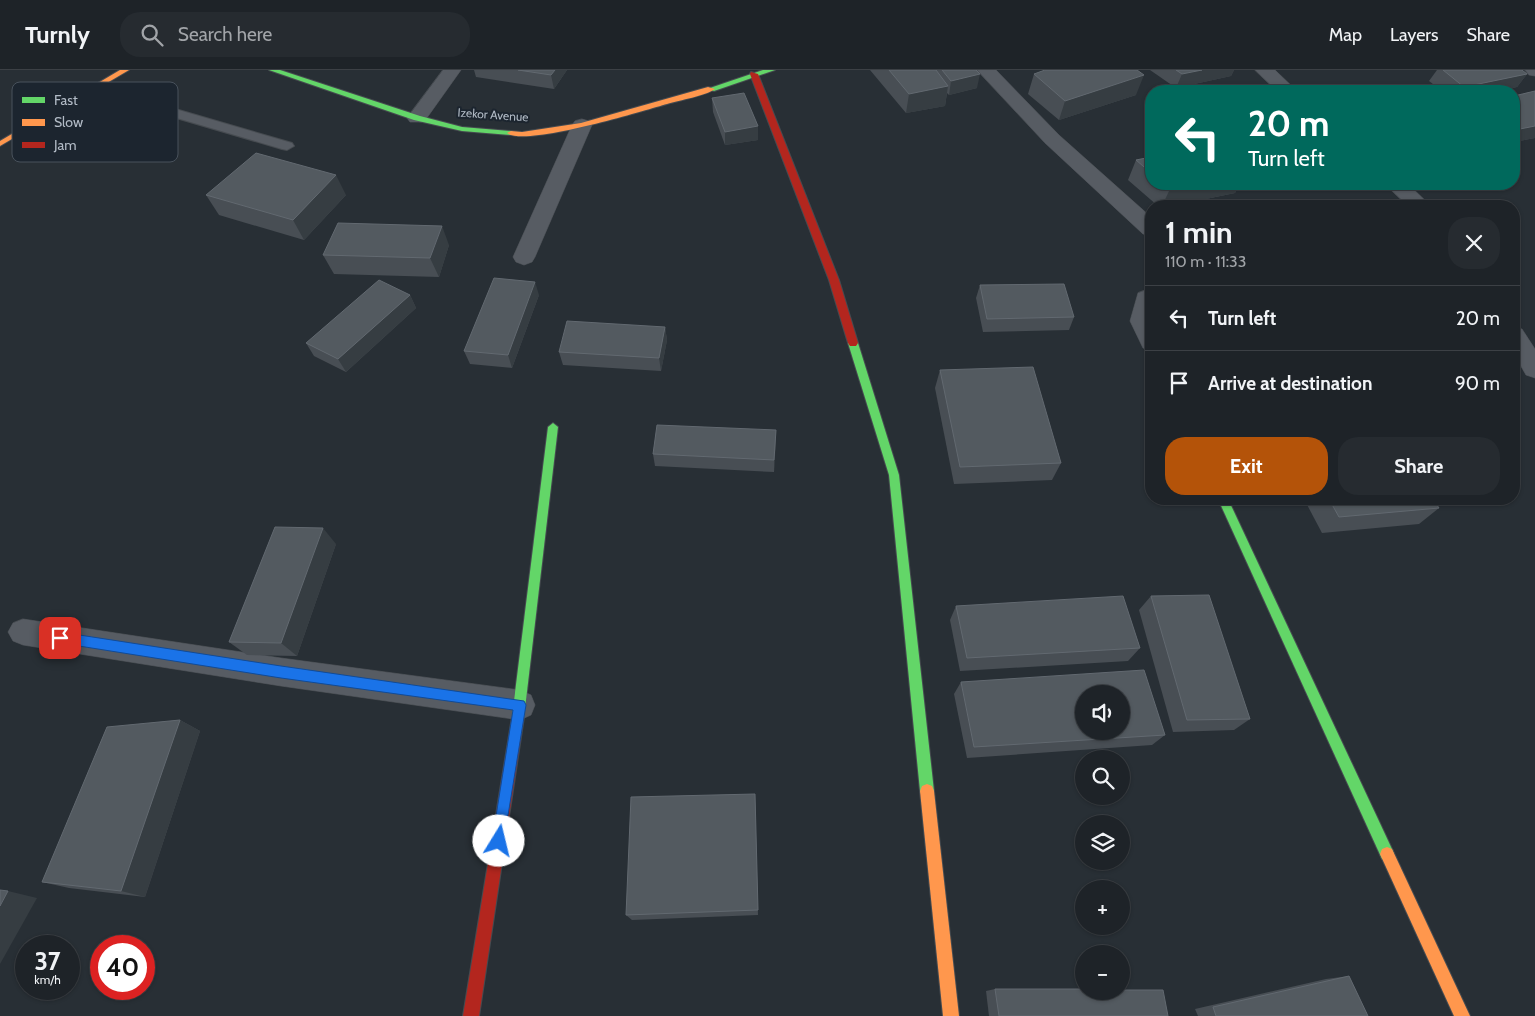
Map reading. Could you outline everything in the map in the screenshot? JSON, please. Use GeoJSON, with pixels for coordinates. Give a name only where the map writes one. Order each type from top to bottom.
{"type":"FeatureCollection","features":[{"type":"Feature","properties":{"kind":"street"},"geometry":{"type":"LineString","coordinates":[[105,82],[125,70]]}},
{"type":"Feature","properties":{"kind":"street","name":"Izekor Avenue"},"geometry":{"type":"LineString","coordinates":[[273,70],[417,118],[462,130],[522,134],[582,124],[676,100],[771,70]]}},
{"type":"Feature","properties":{"kind":"street"},"geometry":{"type":"LineString","coordinates":[[417,118],[452,70]]}},
{"type":"Feature","properties":{"kind":"street"},"geometry":{"type":"LineString","coordinates":[[986,70],[1052,139],[1145,224]]}},
{"type":"Feature","properties":{"kind":"street"},"geometry":{"type":"LineString","coordinates":[[1264,70],[1281,85]]}},
{"type":"Feature","properties":{"kind":"street"},"geometry":{"type":"LineString","coordinates":[[754,74],[834,280],[894,476],[951,1016]]}},
{"type":"Feature","properties":{"kind":"street"},"geometry":{"type":"LineString","coordinates":[[524,257],[582,124]]}},
{"type":"Feature","properties":{"kind":"street"},"geometry":{"type":"LineString","coordinates":[[0,144],[12,137]]}},
{"type":"Feature","properties":{"kind":"street"},"geometry":{"type":"LineString","coordinates":[[1402,190],[1414,200]]}},
{"type":"Feature","properties":{"kind":"street"},"geometry":{"type":"LineString","coordinates":[[1145,304],[1142,321],[1145,328]]}},
{"type":"Feature","properties":{"kind":"street"},"geometry":{"type":"LineString","coordinates":[[1520,345],[1535,369]]}},
{"type":"Feature","properties":{"kind":"street"},"geometry":{"type":"LineString","coordinates":[[471,1016],[520,705],[553,426]]}},
{"type":"Feature","properties":{"kind":"street"},"geometry":{"type":"LineString","coordinates":[[1227,505],[1462,1016]]}},
{"type":"Feature","properties":{"kind":"street"},"geometry":{"type":"LineString","coordinates":[[23,632],[281,672],[520,705]]}},
{"type":"Feature","properties":{"kind":"lane"},"geometry":{"type":"LineString","coordinates":[[178,114],[287,146]]}},
{"type":"Feature","properties":{"kind":"building"},"geometry":{"type":"Polygon","coordinates":[[[518,70],[555,70],[551,75],[518,70]]]}},
{"type":"Feature","properties":{"kind":"building"},"geometry":{"type":"Polygon","coordinates":[[[889,70],[936,70],[948,86],[909,94],[889,70]]]}},
{"type":"Feature","properties":{"kind":"building"},"geometry":{"type":"Polygon","coordinates":[[[942,70],[976,70],[980,74],[951,81],[942,70]]]}},
{"type":"Feature","properties":{"kind":"building"},"geometry":{"type":"Polygon","coordinates":[[[1045,70],[1137,70],[1144,75],[1065,101],[1034,74],[1045,70]]]}},
{"type":"Feature","properties":{"kind":"building"},"geometry":{"type":"Polygon","coordinates":[[[1176,70],[1202,70],[1182,74],[1176,70]]]}},
{"type":"Feature","properties":{"kind":"building"},"geometry":{"type":"Polygon","coordinates":[[[1443,70],[1522,70],[1527,74],[1474,85],[1462,85],[1443,70]]]}},
{"type":"Feature","properties":{"kind":"building"},"geometry":{"type":"Polygon","coordinates":[[[1535,91],[1535,126],[1520,129],[1520,95],[1535,91]]]}},
{"type":"Feature","properties":{"kind":"building"},"geometry":{"type":"Polygon","coordinates":[[[744,93],[758,126],[725,132],[712,98],[744,93]]]}},
{"type":"Feature","properties":{"kind":"building"},"geometry":{"type":"Polygon","coordinates":[[[256,153],[336,175],[293,220],[206,195],[256,153]]]}},
{"type":"Feature","properties":{"kind":"building"},"geometry":{"type":"Polygon","coordinates":[[[1145,158],[1145,168],[1136,160],[1145,158]]]}},
{"type":"Feature","properties":{"kind":"building"},"geometry":{"type":"Polygon","coordinates":[[[338,223],[442,226],[430,258],[323,255],[338,223]]]}},
{"type":"Feature","properties":{"kind":"building"},"geometry":{"type":"Polygon","coordinates":[[[494,278],[535,282],[508,355],[464,351],[494,278]]]}},
{"type":"Feature","properties":{"kind":"building"},"geometry":{"type":"Polygon","coordinates":[[[379,280],[410,295],[338,359],[306,343],[379,280]]]}},
{"type":"Feature","properties":{"kind":"building"},"geometry":{"type":"Polygon","coordinates":[[[1064,284],[1074,317],[987,319],[980,285],[1064,284]]]}},
{"type":"Feature","properties":{"kind":"building"},"geometry":{"type":"Polygon","coordinates":[[[567,321],[665,327],[659,358],[559,352],[567,321]]]}},
{"type":"Feature","properties":{"kind":"building"},"geometry":{"type":"Polygon","coordinates":[[[1033,367],[1061,463],[960,467],[940,370],[1033,367]]]}},
{"type":"Feature","properties":{"kind":"building"},"geometry":{"type":"Polygon","coordinates":[[[657,425],[776,430],[774,460],[653,454],[657,425]]]}},
{"type":"Feature","properties":{"kind":"building"},"geometry":{"type":"Polygon","coordinates":[[[1332,505],[1437,505],[1439,508],[1339,517],[1332,505]]]}},
{"type":"Feature","properties":{"kind":"building"},"geometry":{"type":"Polygon","coordinates":[[[275,527],[323,528],[281,643],[229,642],[275,527]]]}},
{"type":"Feature","properties":{"kind":"building"},"geometry":{"type":"Polygon","coordinates":[[[1209,595],[1250,719],[1187,720],[1151,596],[1209,595]]]}},
{"type":"Feature","properties":{"kind":"building"},"geometry":{"type":"Polygon","coordinates":[[[1123,596],[1140,648],[967,658],[956,606],[1123,596]]]}},
{"type":"Feature","properties":{"kind":"building"},"geometry":{"type":"Polygon","coordinates":[[[1144,670],[1165,735],[1130,737],[1130,685],[1075,685],[1075,740],[1085,740],[974,747],[961,682],[1144,670]]]}},
{"type":"Feature","properties":{"kind":"building"},"geometry":{"type":"Polygon","coordinates":[[[180,720],[121,891],[42,882],[107,727],[180,720]]]}},
{"type":"Feature","properties":{"kind":"building"},"geometry":{"type":"Polygon","coordinates":[[[755,794],[758,910],[626,915],[631,797],[755,794]]]}},
{"type":"Feature","properties":{"kind":"building"},"geometry":{"type":"Polygon","coordinates":[[[0,890],[8,891],[0,906],[0,890]]]}},
{"type":"Feature","properties":{"kind":"building"},"geometry":{"type":"Polygon","coordinates":[[[1349,976],[1368,1016],[1216,1016],[1213,1007],[1349,976]]]}},
{"type":"Feature","properties":{"kind":"building"},"geometry":{"type":"Polygon","coordinates":[[[995,989],[1075,989],[1075,1000],[1130,1000],[1130,990],[1163,990],[1168,1016],[999,1016],[995,989]]]}},
{"type":"Feature","properties":{"kind":"traffic: fast"},"geometry":{"type":"LineString","coordinates":[[273,70],[417,118],[462,129],[511,133]]}},
{"type":"Feature","properties":{"kind":"traffic: fast"},"geometry":{"type":"LineString","coordinates":[[711,89],[771,70]]}},
{"type":"Feature","properties":{"kind":"traffic: fast"},"geometry":{"type":"LineString","coordinates":[[853,343],[894,475],[927,791]]}},
{"type":"Feature","properties":{"kind":"traffic: fast"},"geometry":{"type":"LineString","coordinates":[[518,717],[553,427]]}},
{"type":"Feature","properties":{"kind":"traffic: fast"},"geometry":{"type":"LineString","coordinates":[[1226,505],[1387,854]]}},
{"type":"Feature","properties":{"kind":"traffic: slow"},"geometry":{"type":"LineString","coordinates":[[105,82],[125,70]]}},
{"type":"Feature","properties":{"kind":"traffic: slow"},"geometry":{"type":"LineString","coordinates":[[511,133],[522,134],[582,125],[711,89]]}},
{"type":"Feature","properties":{"kind":"traffic: slow"},"geometry":{"type":"LineString","coordinates":[[0,144],[12,137]]}},
{"type":"Feature","properties":{"kind":"traffic: slow"},"geometry":{"type":"LineString","coordinates":[[927,791],[951,1016]]}},
{"type":"Feature","properties":{"kind":"traffic: slow"},"geometry":{"type":"LineString","coordinates":[[1387,854],[1462,1016]]}},
{"type":"Feature","properties":{"kind":"traffic: jam"},"geometry":{"type":"LineString","coordinates":[[754,74],[834,280],[853,343]]}},
{"type":"Feature","properties":{"kind":"traffic: jam"},"geometry":{"type":"LineString","coordinates":[[471,1016],[518,717]]}},
{"type":"Feature","properties":{"kind":"route"},"geometry":{"type":"LineString","coordinates":[[60,638],[281,672],[520,705],[499,841]]}}]}
